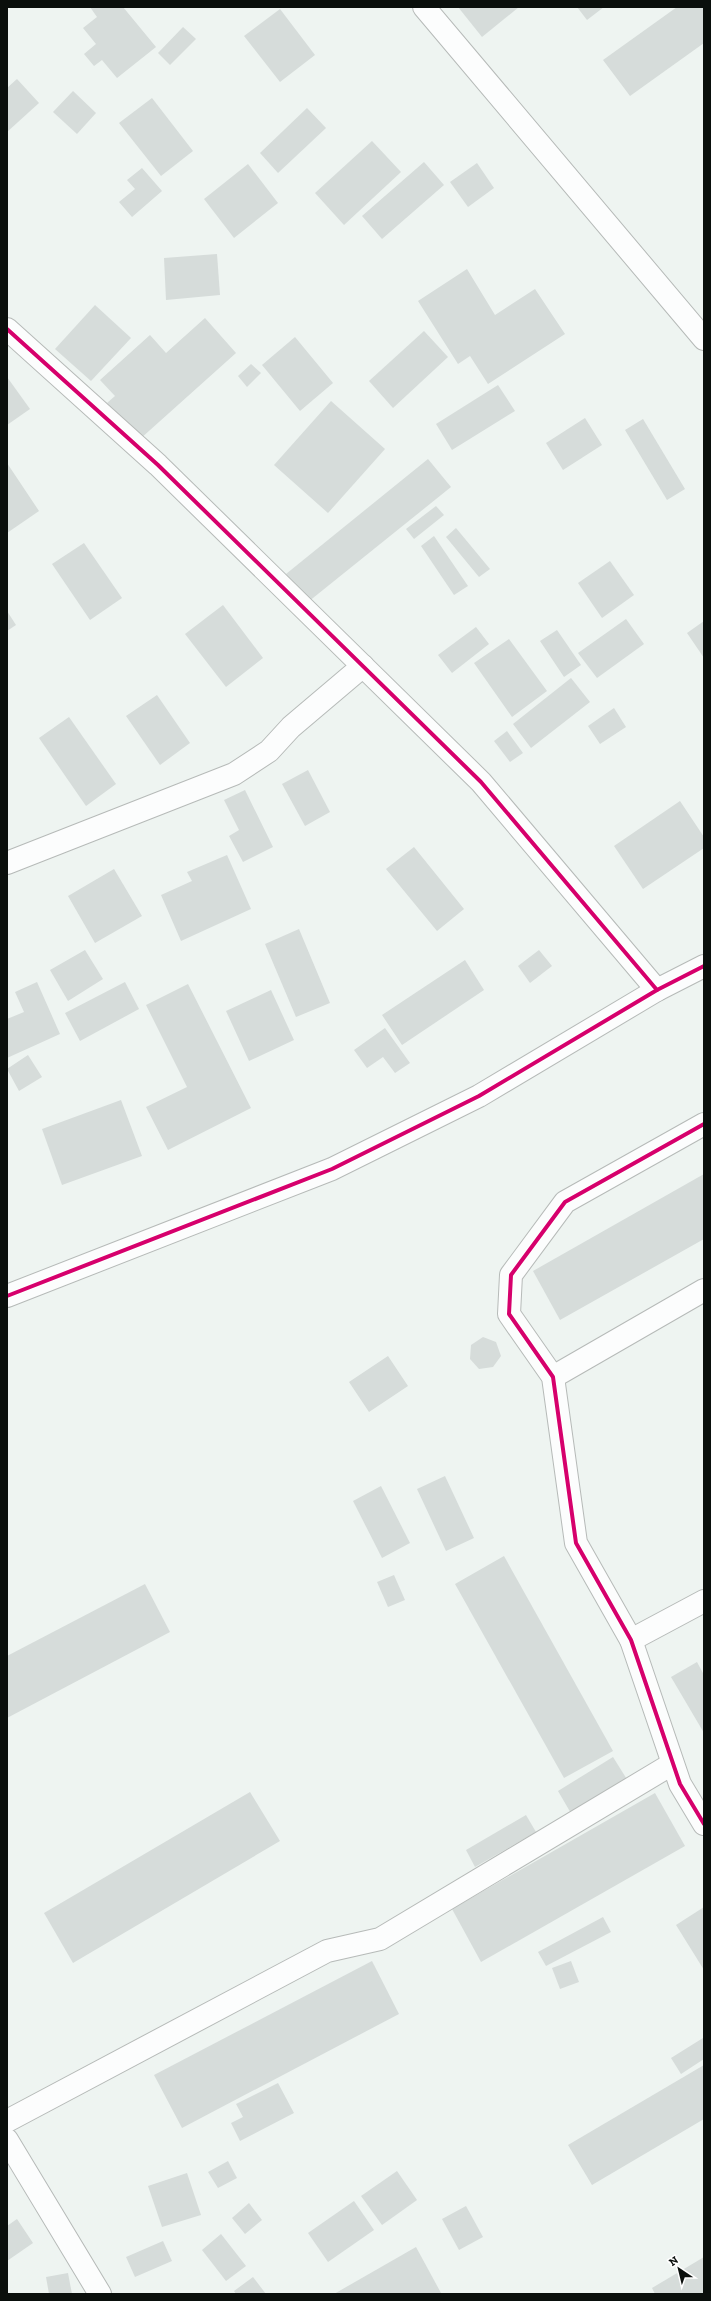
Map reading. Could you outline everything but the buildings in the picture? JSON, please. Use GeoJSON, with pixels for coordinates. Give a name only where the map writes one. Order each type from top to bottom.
{"type":"FeatureCollection","features":[{"type":"Feature","properties":{"kind":"street"},"geometry":{"type":"LineString","coordinates":[[424,7],[704,339]]}},
{"type":"Feature","properties":{"kind":"street"},"geometry":{"type":"LineString","coordinates":[[7,329],[158,465],[481,782],[657,990]]}},
{"type":"Feature","properties":{"kind":"street"},"geometry":{"type":"LineString","coordinates":[[7,863],[234,774],[269,751],[291,727],[364,666]]}},
{"type":"Feature","properties":{"kind":"street"},"geometry":{"type":"LineString","coordinates":[[7,1296],[332,1169],[479,1096],[657,990],[704,966]]}},
{"type":"Feature","properties":{"kind":"street"},"geometry":{"type":"LineString","coordinates":[[704,1124],[565,1202],[511,1275],[509,1314],[553,1377],[576,1543],[631,1640],[672,1764],[680,1784],[704,1824]]}},
{"type":"Feature","properties":{"kind":"street"},"geometry":{"type":"LineString","coordinates":[[553,1377],[704,1290]]}},
{"type":"Feature","properties":{"kind":"street"},"geometry":{"type":"LineString","coordinates":[[631,1640],[704,1601]]}},
{"type":"Feature","properties":{"kind":"street"},"geometry":{"type":"LineString","coordinates":[[7,2121],[326,1951],[380,1939],[461,1892],[672,1764]]}},
{"type":"Feature","properties":{"kind":"street"},"geometry":{"type":"LineString","coordinates":[[7,2140],[100,2294]]}},
{"type":"Feature","properties":{"kind":"cycle path"},"geometry":{"type":"LineString","coordinates":[[7,329],[158,465],[481,782],[657,990]]}},
{"type":"Feature","properties":{"kind":"cycle path"},"geometry":{"type":"LineString","coordinates":[[7,1296],[332,1169],[479,1096],[657,990],[704,966]]}},
{"type":"Feature","properties":{"kind":"cycle path"},"geometry":{"type":"LineString","coordinates":[[704,1124],[565,1202],[511,1275],[509,1314],[553,1377],[576,1543],[631,1640],[680,1784],[704,1824]]}}]}
